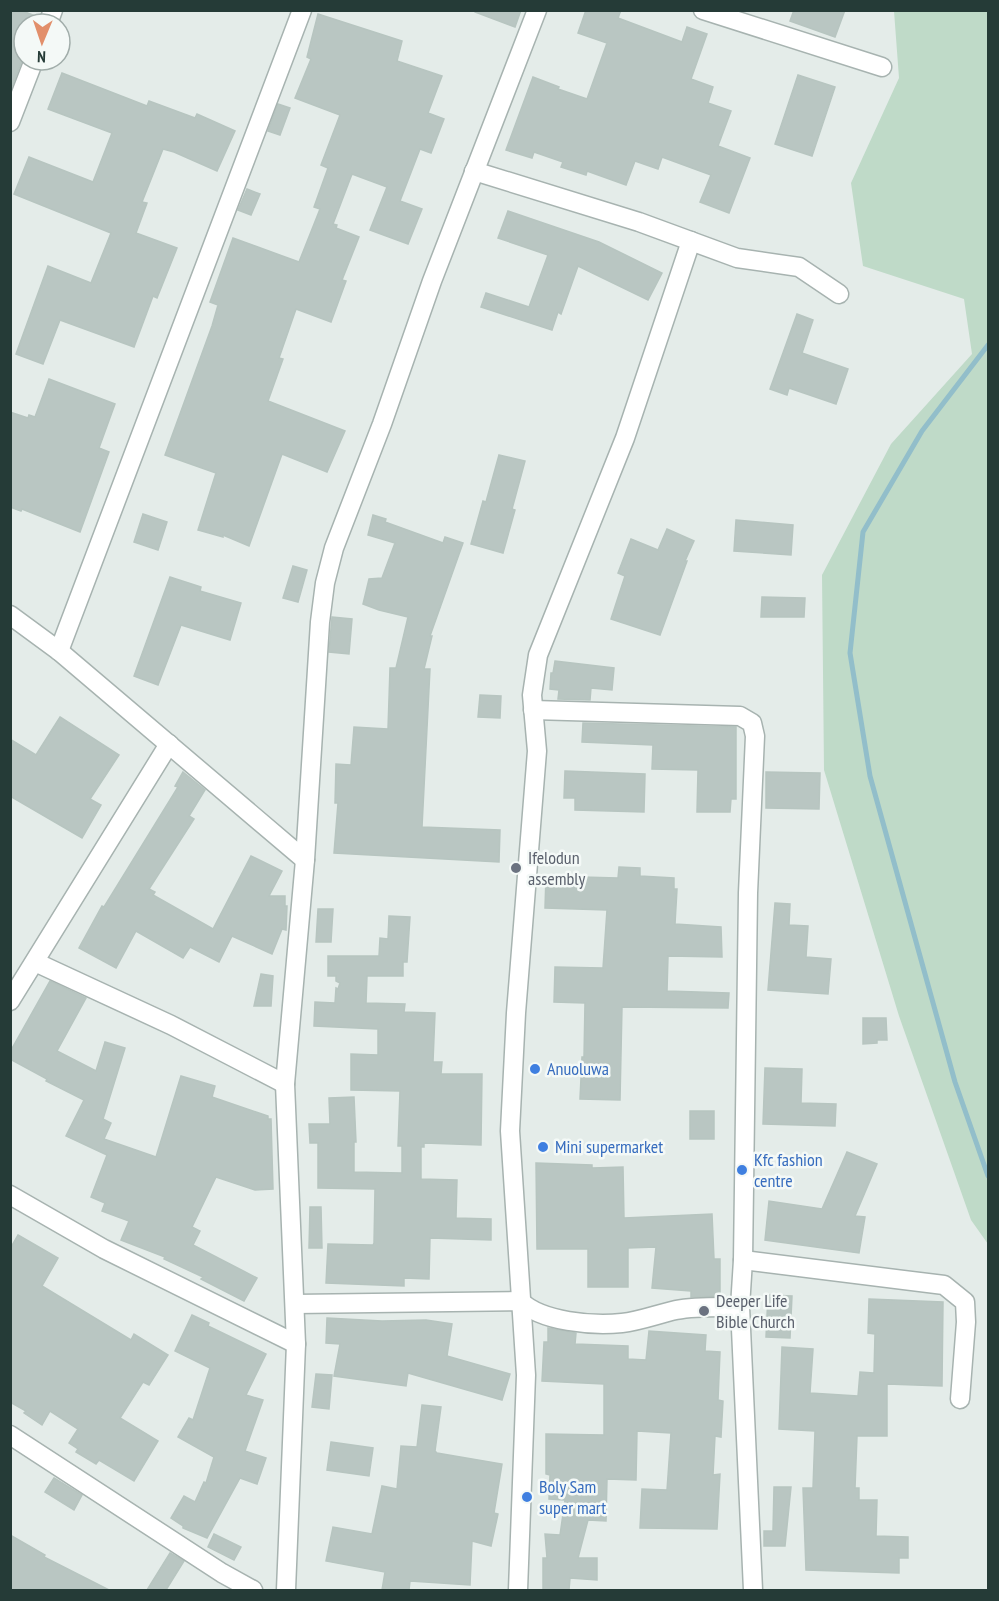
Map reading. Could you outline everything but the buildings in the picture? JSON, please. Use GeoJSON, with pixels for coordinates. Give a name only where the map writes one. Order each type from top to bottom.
{"type":"FeatureCollection","features":[{"type":"Feature","properties":{"kind":"street"},"geometry":{"type":"LineString","coordinates":[[59,651],[302,10]]}},
{"type":"Feature","properties":{"kind":"street"},"geometry":{"type":"LineString","coordinates":[[286,1590],[296,1344],[285,1084],[305,860],[320,622],[325,583],[334,548],[474,171],[537,10]]}},
{"type":"Feature","properties":{"kind":"street"},"geometry":{"type":"LineString","coordinates":[[703,10],[882,67]]}},
{"type":"Feature","properties":{"kind":"street"},"geometry":{"type":"LineString","coordinates":[[10,122],[29,72]]}},
{"type":"Feature","properties":{"kind":"street"},"geometry":{"type":"LineString","coordinates":[[474,171],[639,222],[737,258],[799,267],[838,294]]}},
{"type":"Feature","properties":{"kind":"street"},"geometry":{"type":"LineString","coordinates":[[518,1590],[526,1375],[510,1131],[516,1013],[537,751],[531,695],[538,655],[625,438],[691,241]]}},
{"type":"Feature","properties":{"kind":"street"},"geometry":{"type":"LineString","coordinates":[[10,615],[59,651],[305,860]]}},
{"type":"Feature","properties":{"kind":"street"},"geometry":{"type":"LineString","coordinates":[[533,710],[740,716],[752,723],[755,736],[748,893],[743,1260],[740,1307],[753,1590]]}},
{"type":"Feature","properties":{"kind":"street"},"geometry":{"type":"LineString","coordinates":[[10,1002],[169,744]]}},
{"type":"Feature","properties":{"kind":"street"},"geometry":{"type":"LineString","coordinates":[[35,962],[171,1025],[285,1084]]}},
{"type":"Feature","properties":{"kind":"street"},"geometry":{"type":"LineString","coordinates":[[10,1195],[104,1249],[296,1344]]}},
{"type":"Feature","properties":{"kind":"street"},"geometry":{"type":"LineString","coordinates":[[743,1260],[944,1285],[964,1302],[966,1322],[960,1399]]}},
{"type":"Feature","properties":{"kind":"street"},"geometry":{"type":"LineString","coordinates":[[295,1304],[520,1301],[528,1308],[548,1316],[601,1324],[622,1323],[677,1310],[740,1307]]}},
{"type":"Feature","properties":{"kind":"street"},"geometry":{"type":"LineString","coordinates":[[10,1435],[222,1573],[253,1590]]}},
{"type":"Feature","properties":{"kind":"green space"},"geometry":{"type":"Polygon","coordinates":[[[894,11],[988,11],[988,1244],[971,1220],[899,1016],[824,770],[822,575],[891,444],[972,354],[964,299],[863,266],[851,183],[899,78],[894,11]]]}},
{"type":"Feature","properties":{"kind":"waterway"},"geometry":{"type":"LineString","coordinates":[[988,345],[922,431],[863,532],[850,653],[870,776],[955,1082],[988,1176]]}},
{"type":"Feature","properties":{"kind":"place","name":"Ifelodun assembly"},"geometry":{"type":"Point","coordinates":[516,868]}},
{"type":"Feature","properties":{"kind":"place","name":"Anuoluwa"},"geometry":{"type":"Point","coordinates":[535,1069]}},
{"type":"Feature","properties":{"kind":"place","name":"Mini supermarket"},"geometry":{"type":"Point","coordinates":[543,1147]}},
{"type":"Feature","properties":{"kind":"place","name":"Kfc fashion centre"},"geometry":{"type":"Point","coordinates":[742,1170]}},
{"type":"Feature","properties":{"kind":"place","name":"Deeper Life Bible Church"},"geometry":{"type":"Point","coordinates":[704,1311]}},
{"type":"Feature","properties":{"kind":"place","name":"Boly Sam super mart"},"geometry":{"type":"Point","coordinates":[527,1497]}}]}
